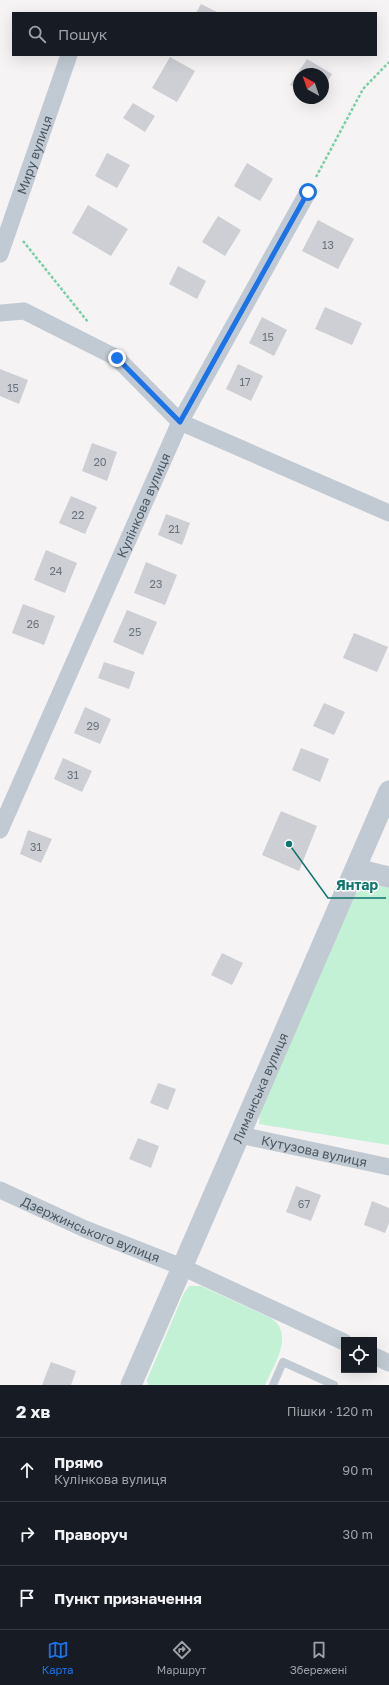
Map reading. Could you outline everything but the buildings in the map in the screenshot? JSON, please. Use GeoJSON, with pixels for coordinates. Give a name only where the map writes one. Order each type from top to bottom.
{"type":"FeatureCollection","features":[{"type":"Feature","properties":{"kind":"street","name":"Миру вулиця"},"geometry":{"type":"LineString","coordinates":[[0,254],[69,56]]}},
{"type":"Feature","properties":{"kind":"street","name":"Кулінкова вулиця"},"geometry":{"type":"LineString","coordinates":[[0,830],[180,422],[308,192]]}},
{"type":"Feature","properties":{"kind":"street"},"geometry":{"type":"LineString","coordinates":[[0,313],[24,311],[117,358],[180,422],[389,513]]}},
{"type":"Feature","properties":{"kind":"street","name":"Лиманська вулиця"},"geometry":{"type":"LineString","coordinates":[[131,1385],[389,791]]}},
{"type":"Feature","properties":{"kind":"street"},"geometry":{"type":"LineString","coordinates":[[356,869],[389,877]]}},
{"type":"Feature","properties":{"kind":"street","name":"Кутузова вулиця"},"geometry":{"type":"LineString","coordinates":[[240,1135],[389,1167]]}},
{"type":"Feature","properties":{"kind":"street","name":"Дзержинського вулиця"},"geometry":{"type":"LineString","coordinates":[[0,1190],[85,1229],[182,1267],[341,1341]]}},
{"type":"Feature","properties":{"kind":"street"},"geometry":{"type":"LineString","coordinates":[[377,1357],[389,1363]]}},
{"type":"Feature","properties":{"kind":"lane"},"geometry":{"type":"LineString","coordinates":[[273,1385],[283,1362],[334,1385]]}},
{"type":"Feature","properties":{"kind":"path"},"geometry":{"type":"LineString","coordinates":[[308,192],[363,89],[389,62]]}},
{"type":"Feature","properties":{"kind":"path"},"geometry":{"type":"LineString","coordinates":[[10,224],[92,328]]}},
{"type":"Feature","properties":{"kind":"green space"},"geometry":{"type":"Polygon","coordinates":[[[384,883],[389,884],[389,1145],[259,1124],[260,1109],[356,893],[369,886],[384,883]]]}},
{"type":"Feature","properties":{"kind":"green space"},"geometry":{"type":"Polygon","coordinates":[[[189,1286],[201,1286],[271,1318],[278,1325],[282,1341],[277,1359],[265,1385],[148,1385],[147,1380],[184,1293],[189,1286]]]}},
{"type":"Feature","properties":{"kind":"place","name":"Янтар"},"geometry":{"type":"Point","coordinates":[289,844]}},
{"type":"Feature","properties":{"kind":"route"},"geometry":{"type":"LineString","coordinates":[[117,358],[180,422],[308,192]]}}]}
